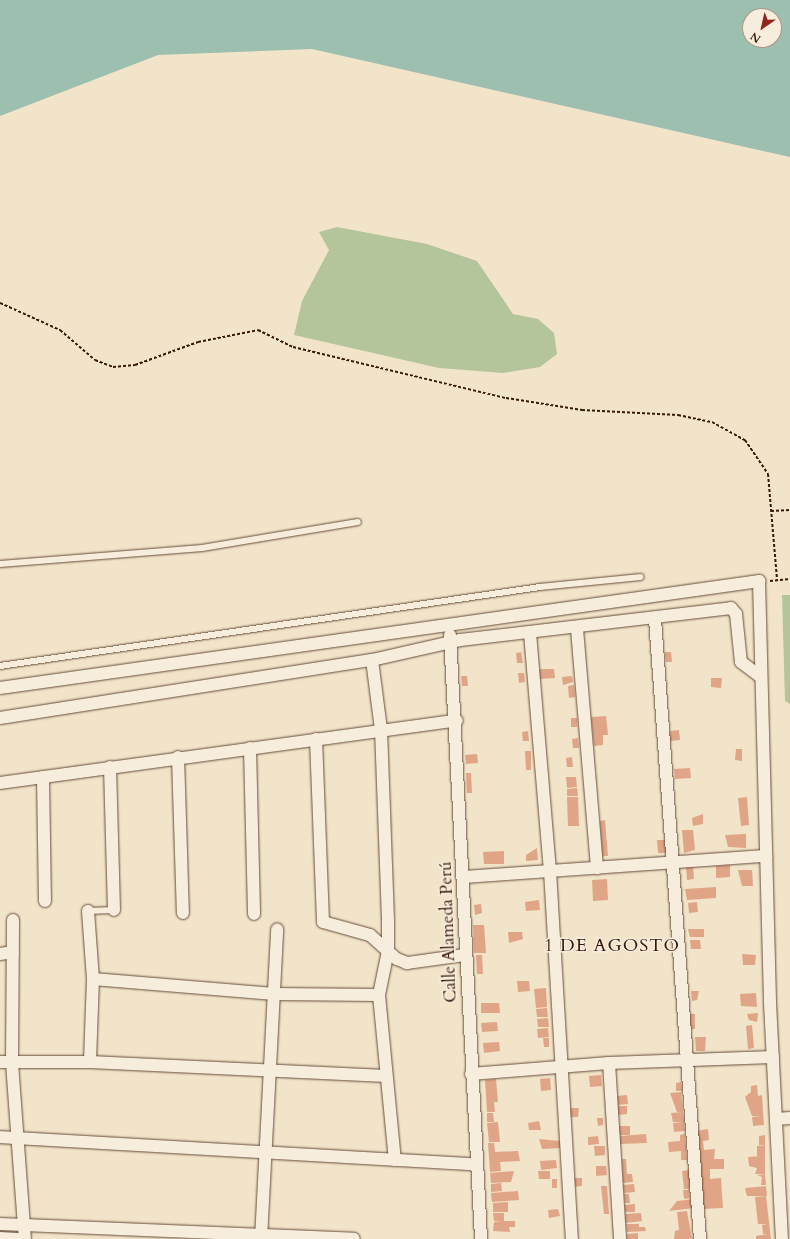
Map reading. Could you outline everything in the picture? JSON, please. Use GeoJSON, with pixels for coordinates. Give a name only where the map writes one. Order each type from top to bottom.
{"type":"FeatureCollection","features":[{"type":"Feature","properties":{"kind":"street"},"geometry":{"type":"LineString","coordinates":[[0,688],[759,581],[773,1057],[782,1239]]}},
{"type":"Feature","properties":{"kind":"street"},"geometry":{"type":"LineString","coordinates":[[0,718],[372,660],[448,643],[577,629],[731,608],[736,614],[741,662],[761,677]]}},
{"type":"Feature","properties":{"kind":"street"},"geometry":{"type":"LineString","coordinates":[[654,619],[674,862],[700,1239]]}},
{"type":"Feature","properties":{"kind":"street","name":"Calle Alameda Perú"},"geometry":{"type":"LineString","coordinates":[[452,624],[448,643],[457,720],[465,955],[475,1164],[481,1239]]}},
{"type":"Feature","properties":{"kind":"street"},"geometry":{"type":"LineString","coordinates":[[577,629],[597,868]]}},
{"type":"Feature","properties":{"kind":"street"},"geometry":{"type":"LineString","coordinates":[[530,633],[550,871],[572,1239]]}},
{"type":"Feature","properties":{"kind":"street"},"geometry":{"type":"LineString","coordinates":[[372,660],[381,729],[388,951],[379,995],[395,1160]]}},
{"type":"Feature","properties":{"kind":"street"},"geometry":{"type":"LineString","coordinates":[[0,783],[381,729],[457,720]]}},
{"type":"Feature","properties":{"kind":"street"},"geometry":{"type":"LineString","coordinates":[[316,739],[323,922],[370,936],[388,951],[407,963],[465,955]]}},
{"type":"Feature","properties":{"kind":"street"},"geometry":{"type":"LineString","coordinates":[[250,748],[254,914]]}},
{"type":"Feature","properties":{"kind":"street"},"geometry":{"type":"LineString","coordinates":[[178,757],[183,913]]}},
{"type":"Feature","properties":{"kind":"street"},"geometry":{"type":"LineString","coordinates":[[110,767],[114,910]]}},
{"type":"Feature","properties":{"kind":"street"},"geometry":{"type":"LineString","coordinates":[[43,777],[45,901]]}},
{"type":"Feature","properties":{"kind":"street"},"geometry":{"type":"LineString","coordinates":[[463,877],[766,856]]}},
{"type":"Feature","properties":{"kind":"street"},"geometry":{"type":"LineString","coordinates":[[88,911],[93,979],[90,1062]]}},
{"type":"Feature","properties":{"kind":"street"},"geometry":{"type":"LineString","coordinates":[[13,920],[13,952],[6,1062],[19,1137],[25,1239]]}},
{"type":"Feature","properties":{"kind":"street"},"geometry":{"type":"LineString","coordinates":[[262,1236],[268,1153],[270,1070],[277,929]]}},
{"type":"Feature","properties":{"kind":"street"},"geometry":{"type":"LineString","coordinates":[[0,954],[13,952]]}},
{"type":"Feature","properties":{"kind":"street"},"geometry":{"type":"LineString","coordinates":[[93,979],[274,994],[379,995]]}},
{"type":"Feature","properties":{"kind":"street"},"geometry":{"type":"LineString","coordinates":[[471,1074],[609,1063],[773,1057]]}},
{"type":"Feature","properties":{"kind":"street"},"geometry":{"type":"LineString","coordinates":[[6,1062],[90,1062],[386,1076]]}},
{"type":"Feature","properties":{"kind":"street"},"geometry":{"type":"LineString","coordinates":[[609,1063],[620,1239]]}},
{"type":"Feature","properties":{"kind":"street"},"geometry":{"type":"LineString","coordinates":[[776,1119],[790,1118]]}},
{"type":"Feature","properties":{"kind":"street"},"geometry":{"type":"LineString","coordinates":[[0,1137],[475,1164]]}},
{"type":"Feature","properties":{"kind":"street"},"geometry":{"type":"LineString","coordinates":[[0,1224],[354,1239]]}},
{"type":"Feature","properties":{"kind":"street"},"geometry":{"type":"LineString","coordinates":[[0,1238],[17,1239]]}},
{"type":"Feature","properties":{"kind":"lane"},"geometry":{"type":"LineString","coordinates":[[0,564],[202,548],[358,522]]}},
{"type":"Feature","properties":{"kind":"lane"},"geometry":{"type":"LineString","coordinates":[[0,666],[540,587],[641,577]]}},
{"type":"Feature","properties":{"kind":"lane"},"geometry":{"type":"LineString","coordinates":[[88,911],[114,910]]}},
{"type":"Feature","properties":{"kind":"path"},"geometry":{"type":"LineString","coordinates":[[0,303],[60,330],[95,360],[113,367],[135,365],[198,342],[258,330],[293,347],[506,398],[582,410],[678,415],[712,422],[745,440],[759,456],[768,474],[777,580]]}},
{"type":"Feature","properties":{"kind":"path"},"geometry":{"type":"LineString","coordinates":[[771,511],[790,510]]}},
{"type":"Feature","properties":{"kind":"path"},"geometry":{"type":"LineString","coordinates":[[759,581],[790,579]]}},
{"type":"Feature","properties":{"kind":"shaded area"},"geometry":{"type":"Polygon","coordinates":[[[0,0],[790,0],[790,157],[312,49],[158,55],[0,116],[0,0]]]}},
{"type":"Feature","properties":{"kind":"shaded area"},"geometry":{"type":"Polygon","coordinates":[[[337,227],[427,244],[477,261],[513,314],[538,319],[554,333],[557,354],[540,367],[503,373],[439,368],[294,335],[302,301],[329,250],[319,232],[337,227]]]}},
{"type":"Feature","properties":{"kind":"shaded area"},"geometry":{"type":"Polygon","coordinates":[[[782,595],[790,595],[790,704],[785,701],[782,595]]]}},
{"type":"Feature","properties":{"kind":"building"},"geometry":{"type":"Polygon","coordinates":[[[521,652],[523,663],[517,663],[516,653],[521,652]]]}},
{"type":"Feature","properties":{"kind":"building"},"geometry":{"type":"Polygon","coordinates":[[[665,652],[671,652],[672,662],[666,662],[665,652]]]}},
{"type":"Feature","properties":{"kind":"building"},"geometry":{"type":"Polygon","coordinates":[[[539,669],[554,669],[555,678],[540,679],[539,669]]]}},
{"type":"Feature","properties":{"kind":"building"},"geometry":{"type":"Polygon","coordinates":[[[518,673],[524,673],[525,682],[519,683],[518,673]]]}},
{"type":"Feature","properties":{"kind":"building"},"geometry":{"type":"Polygon","coordinates":[[[461,676],[467,676],[468,686],[462,686],[461,676]]]}},
{"type":"Feature","properties":{"kind":"building"},"geometry":{"type":"Polygon","coordinates":[[[572,676],[573,682],[563,685],[562,677],[572,676]]]}},
{"type":"Feature","properties":{"kind":"building"},"geometry":{"type":"Polygon","coordinates":[[[711,678],[722,678],[721,688],[711,687],[711,678]]]}},
{"type":"Feature","properties":{"kind":"building"},"geometry":{"type":"Polygon","coordinates":[[[574,685],[575,697],[569,698],[568,686],[574,685]]]}},
{"type":"Feature","properties":{"kind":"building"},"geometry":{"type":"Polygon","coordinates":[[[606,716],[608,735],[603,735],[603,745],[594,746],[591,717],[606,716]]]}},
{"type":"Feature","properties":{"kind":"building"},"geometry":{"type":"Polygon","coordinates":[[[571,718],[577,718],[577,727],[571,727],[571,718]]]}},
{"type":"Feature","properties":{"kind":"building"},"geometry":{"type":"Polygon","coordinates":[[[679,730],[680,740],[670,741],[670,731],[679,730]]]}},
{"type":"Feature","properties":{"kind":"building"},"geometry":{"type":"Polygon","coordinates":[[[528,731],[529,741],[523,741],[522,732],[528,731]]]}},
{"type":"Feature","properties":{"kind":"building"},"geometry":{"type":"Polygon","coordinates":[[[578,738],[579,748],[573,748],[572,739],[578,738]]]}},
{"type":"Feature","properties":{"kind":"building"},"geometry":{"type":"Polygon","coordinates":[[[736,749],[742,749],[742,761],[735,760],[736,749]]]}},
{"type":"Feature","properties":{"kind":"building"},"geometry":{"type":"Polygon","coordinates":[[[525,751],[531,751],[531,770],[526,770],[525,751]]]}},
{"type":"Feature","properties":{"kind":"building"},"geometry":{"type":"Polygon","coordinates":[[[477,754],[478,763],[466,764],[465,755],[477,754]]]}},
{"type":"Feature","properties":{"kind":"building"},"geometry":{"type":"Polygon","coordinates":[[[572,757],[573,767],[567,767],[566,758],[572,757]]]}},
{"type":"Feature","properties":{"kind":"building"},"geometry":{"type":"Polygon","coordinates":[[[690,768],[691,778],[675,779],[674,769],[690,768]]]}},
{"type":"Feature","properties":{"kind":"building"},"geometry":{"type":"Polygon","coordinates":[[[466,773],[471,773],[472,793],[467,793],[466,773]]]}},
{"type":"Feature","properties":{"kind":"building"},"geometry":{"type":"Polygon","coordinates":[[[566,777],[576,777],[577,787],[567,788],[566,777]]]}},
{"type":"Feature","properties":{"kind":"building"},"geometry":{"type":"Polygon","coordinates":[[[577,788],[578,796],[567,796],[567,789],[577,788]]]}},
{"type":"Feature","properties":{"kind":"building"},"geometry":{"type":"Polygon","coordinates":[[[567,797],[578,797],[579,826],[568,826],[567,797]]]}},
{"type":"Feature","properties":{"kind":"building"},"geometry":{"type":"Polygon","coordinates":[[[747,797],[749,825],[741,826],[738,798],[747,797]]]}},
{"type":"Feature","properties":{"kind":"building"},"geometry":{"type":"Polygon","coordinates":[[[703,814],[703,824],[693,826],[692,818],[703,814]]]}},
{"type":"Feature","properties":{"kind":"building"},"geometry":{"type":"Polygon","coordinates":[[[605,820],[608,856],[602,856],[600,821],[605,820]]]}},
{"type":"Feature","properties":{"kind":"building"},"geometry":{"type":"Polygon","coordinates":[[[682,830],[693,830],[695,850],[684,853],[682,830]]]}},
{"type":"Feature","properties":{"kind":"building"},"geometry":{"type":"Polygon","coordinates":[[[746,834],[746,848],[728,847],[725,835],[746,834]]]}},
{"type":"Feature","properties":{"kind":"building"},"geometry":{"type":"Polygon","coordinates":[[[657,840],[667,840],[668,853],[658,853],[657,840]]]}},
{"type":"Feature","properties":{"kind":"building"},"geometry":{"type":"Polygon","coordinates":[[[537,848],[538,860],[526,861],[526,855],[537,848]]]}},
{"type":"Feature","properties":{"kind":"building"},"geometry":{"type":"Polygon","coordinates":[[[504,851],[504,864],[484,864],[483,852],[504,851]]]}},
{"type":"Feature","properties":{"kind":"building"},"geometry":{"type":"Polygon","coordinates":[[[730,865],[730,877],[716,878],[716,866],[730,865]]]}},
{"type":"Feature","properties":{"kind":"building"},"geometry":{"type":"Polygon","coordinates":[[[686,867],[693,867],[694,879],[687,880],[686,867]]]}},
{"type":"Feature","properties":{"kind":"building"},"geometry":{"type":"Polygon","coordinates":[[[738,870],[752,870],[753,886],[742,886],[738,870]]]}},
{"type":"Feature","properties":{"kind":"building"},"geometry":{"type":"Polygon","coordinates":[[[607,879],[608,900],[593,901],[592,880],[607,879]]]}},
{"type":"Feature","properties":{"kind":"building"},"geometry":{"type":"Polygon","coordinates":[[[716,887],[716,898],[687,900],[685,889],[716,887]]]}},
{"type":"Feature","properties":{"kind":"building"},"geometry":{"type":"Polygon","coordinates":[[[539,900],[540,910],[526,911],[525,902],[539,900]]]}},
{"type":"Feature","properties":{"kind":"building"},"geometry":{"type":"Polygon","coordinates":[[[697,902],[698,912],[689,913],[688,903],[697,902]]]}},
{"type":"Feature","properties":{"kind":"building"},"geometry":{"type":"Polygon","coordinates":[[[481,904],[482,913],[475,915],[474,905],[481,904]]]}},
{"type":"Feature","properties":{"kind":"building"},"geometry":{"type":"Polygon","coordinates":[[[473,925],[484,925],[486,953],[474,953],[473,925]]]}},
{"type":"Feature","properties":{"kind":"building"},"geometry":{"type":"Polygon","coordinates":[[[688,929],[704,929],[704,937],[690,937],[688,929]]]}},
{"type":"Feature","properties":{"kind":"building"},"geometry":{"type":"Polygon","coordinates":[[[508,932],[522,932],[523,939],[509,943],[508,932]]]}},
{"type":"Feature","properties":{"kind":"building"},"geometry":{"type":"Polygon","coordinates":[[[690,940],[700,940],[701,949],[691,949],[690,940]]]}},
{"type":"Feature","properties":{"kind":"building"},"geometry":{"type":"Polygon","coordinates":[[[742,954],[756,955],[755,965],[743,965],[742,954]]]}},
{"type":"Feature","properties":{"kind":"building"},"geometry":{"type":"Polygon","coordinates":[[[476,955],[482,955],[483,974],[477,974],[476,955]]]}},
{"type":"Feature","properties":{"kind":"building"},"geometry":{"type":"Polygon","coordinates":[[[517,981],[529,981],[530,991],[518,992],[517,981]]]}},
{"type":"Feature","properties":{"kind":"building"},"geometry":{"type":"Polygon","coordinates":[[[546,988],[547,1007],[536,1008],[534,989],[546,988]]]}},
{"type":"Feature","properties":{"kind":"building"},"geometry":{"type":"Polygon","coordinates":[[[691,991],[699,991],[697,1000],[692,1001],[691,991]]]}},
{"type":"Feature","properties":{"kind":"building"},"geometry":{"type":"Polygon","coordinates":[[[756,993],[757,1007],[741,1006],[740,994],[756,993]]]}},
{"type":"Feature","properties":{"kind":"building"},"geometry":{"type":"Polygon","coordinates":[[[481,1003],[499,1003],[500,1013],[481,1013],[481,1003]]]}},
{"type":"Feature","properties":{"kind":"building"},"geometry":{"type":"Polygon","coordinates":[[[547,1008],[548,1017],[537,1017],[536,1009],[547,1008]]]}},
{"type":"Feature","properties":{"kind":"building"},"geometry":{"type":"Polygon","coordinates":[[[758,1013],[757,1022],[749,1020],[747,1014],[758,1013]]]}},
{"type":"Feature","properties":{"kind":"building"},"geometry":{"type":"Polygon","coordinates":[[[688,1014],[695,1014],[695,1029],[690,1029],[688,1014]]]}},
{"type":"Feature","properties":{"kind":"building"},"geometry":{"type":"Polygon","coordinates":[[[548,1018],[549,1027],[538,1027],[537,1019],[548,1018]]]}},
{"type":"Feature","properties":{"kind":"building"},"geometry":{"type":"Polygon","coordinates":[[[497,1022],[498,1031],[482,1032],[481,1023],[497,1022]]]}},
{"type":"Feature","properties":{"kind":"building"},"geometry":{"type":"Polygon","coordinates":[[[752,1025],[754,1048],[748,1049],[746,1026],[752,1025]]]}},
{"type":"Feature","properties":{"kind":"building"},"geometry":{"type":"Polygon","coordinates":[[[548,1028],[549,1037],[538,1038],[537,1029],[548,1028]]]}},
{"type":"Feature","properties":{"kind":"building"},"geometry":{"type":"Polygon","coordinates":[[[695,1037],[706,1037],[705,1051],[696,1051],[695,1037]]]}},
{"type":"Feature","properties":{"kind":"building"},"geometry":{"type":"Polygon","coordinates":[[[543,1038],[549,1038],[549,1047],[544,1047],[543,1038]]]}},
{"type":"Feature","properties":{"kind":"building"},"geometry":{"type":"Polygon","coordinates":[[[499,1042],[500,1051],[484,1053],[483,1043],[499,1042]]]}},
{"type":"Feature","properties":{"kind":"building"},"geometry":{"type":"Polygon","coordinates":[[[601,1075],[602,1086],[590,1087],[589,1076],[601,1075]]]}},
{"type":"Feature","properties":{"kind":"building"},"geometry":{"type":"Polygon","coordinates":[[[550,1078],[551,1090],[541,1091],[540,1079],[550,1078]]]}},
{"type":"Feature","properties":{"kind":"building"},"geometry":{"type":"Polygon","coordinates":[[[496,1079],[498,1102],[494,1102],[495,1112],[487,1112],[485,1080],[496,1079]]]}},
{"type":"Feature","properties":{"kind":"building"},"geometry":{"type":"Polygon","coordinates":[[[681,1082],[682,1091],[676,1091],[676,1083],[681,1082]]]}},
{"type":"Feature","properties":{"kind":"building"},"geometry":{"type":"Polygon","coordinates":[[[757,1085],[758,1096],[762,1095],[764,1125],[753,1126],[752,1117],[761,1116],[752,1116],[745,1097],[751,1092],[751,1086],[757,1085]]]}},
{"type":"Feature","properties":{"kind":"building"},"geometry":{"type":"Polygon","coordinates":[[[681,1092],[683,1112],[677,1112],[670,1093],[681,1092]]]}},
{"type":"Feature","properties":{"kind":"building"},"geometry":{"type":"Polygon","coordinates":[[[627,1095],[628,1104],[618,1105],[617,1096],[627,1095]]]}},
{"type":"Feature","properties":{"kind":"building"},"geometry":{"type":"Polygon","coordinates":[[[618,1106],[627,1106],[627,1114],[618,1115],[618,1106]]]}},
{"type":"Feature","properties":{"kind":"building"},"geometry":{"type":"Polygon","coordinates":[[[569,1108],[579,1108],[578,1117],[569,1117],[569,1108]]]}},
{"type":"Feature","properties":{"kind":"building"},"geometry":{"type":"Polygon","coordinates":[[[683,1112],[685,1131],[674,1132],[673,1123],[683,1122],[673,1122],[671,1113],[683,1112]]]}},
{"type":"Feature","properties":{"kind":"building"},"geometry":{"type":"Polygon","coordinates":[[[487,1113],[493,1113],[494,1122],[487,1122],[487,1113]]]}},
{"type":"Feature","properties":{"kind":"building"},"geometry":{"type":"Polygon","coordinates":[[[597,1118],[603,1118],[603,1125],[598,1126],[597,1118]]]}},
{"type":"Feature","properties":{"kind":"building"},"geometry":{"type":"Polygon","coordinates":[[[539,1121],[541,1130],[529,1130],[528,1123],[539,1121]]]}},
{"type":"Feature","properties":{"kind":"building"},"geometry":{"type":"Polygon","coordinates":[[[498,1122],[500,1142],[489,1142],[487,1123],[498,1122]]]}},
{"type":"Feature","properties":{"kind":"building"},"geometry":{"type":"Polygon","coordinates":[[[619,1126],[630,1126],[630,1135],[619,1135],[619,1126]]]}},
{"type":"Feature","properties":{"kind":"building"},"geometry":{"type":"Polygon","coordinates":[[[708,1129],[709,1140],[703,1141],[704,1150],[715,1149],[714,1159],[724,1159],[724,1169],[710,1169],[710,1179],[721,1178],[723,1208],[702,1209],[696,1131],[708,1129]]]}},
{"type":"Feature","properties":{"kind":"building"},"geometry":{"type":"Polygon","coordinates":[[[646,1134],[647,1143],[620,1144],[620,1136],[646,1134]]]}},
{"type":"Feature","properties":{"kind":"building"},"geometry":{"type":"Polygon","coordinates":[[[685,1134],[687,1160],[681,1160],[681,1151],[669,1152],[668,1142],[680,1141],[680,1135],[685,1134]]]}},
{"type":"Feature","properties":{"kind":"building"},"geometry":{"type":"Polygon","coordinates":[[[765,1135],[765,1145],[759,1145],[759,1136],[765,1135]]]}},
{"type":"Feature","properties":{"kind":"building"},"geometry":{"type":"Polygon","coordinates":[[[598,1136],[599,1144],[588,1145],[588,1137],[598,1136]]]}},
{"type":"Feature","properties":{"kind":"building"},"geometry":{"type":"Polygon","coordinates":[[[539,1139],[560,1141],[560,1148],[542,1149],[539,1139]]]}},
{"type":"Feature","properties":{"kind":"building"},"geometry":{"type":"Polygon","coordinates":[[[488,1143],[494,1143],[495,1152],[518,1151],[520,1161],[500,1162],[501,1171],[490,1172],[488,1143]]]}},
{"type":"Feature","properties":{"kind":"building"},"geometry":{"type":"Polygon","coordinates":[[[765,1145],[765,1174],[755,1174],[757,1168],[749,1166],[748,1157],[762,1156],[757,1156],[757,1146],[765,1145]]]}},
{"type":"Feature","properties":{"kind":"building"},"geometry":{"type":"Polygon","coordinates":[[[594,1146],[605,1146],[605,1155],[595,1156],[594,1146]]]}},
{"type":"Feature","properties":{"kind":"building"},"geometry":{"type":"Polygon","coordinates":[[[622,1159],[626,1159],[627,1174],[632,1174],[633,1182],[623,1183],[622,1159]]]}},
{"type":"Feature","properties":{"kind":"building"},"geometry":{"type":"Polygon","coordinates":[[[556,1160],[557,1168],[541,1170],[540,1161],[556,1160]]]}},
{"type":"Feature","properties":{"kind":"building"},"geometry":{"type":"Polygon","coordinates":[[[596,1166],[606,1166],[607,1175],[596,1176],[596,1166]]]}},
{"type":"Feature","properties":{"kind":"building"},"geometry":{"type":"Polygon","coordinates":[[[689,1170],[690,1189],[684,1189],[682,1171],[689,1170]]]}},
{"type":"Feature","properties":{"kind":"building"},"geometry":{"type":"Polygon","coordinates":[[[514,1171],[511,1182],[491,1183],[490,1173],[514,1171]]]}},
{"type":"Feature","properties":{"kind":"building"},"geometry":{"type":"Polygon","coordinates":[[[538,1171],[550,1171],[550,1179],[539,1179],[538,1171]]]}},
{"type":"Feature","properties":{"kind":"building"},"geometry":{"type":"Polygon","coordinates":[[[765,1174],[766,1185],[761,1185],[762,1177],[757,1175],[765,1174]]]}},
{"type":"Feature","properties":{"kind":"building"},"geometry":{"type":"Polygon","coordinates":[[[572,1178],[582,1178],[582,1186],[573,1187],[572,1178]]]}},
{"type":"Feature","properties":{"kind":"building"},"geometry":{"type":"Polygon","coordinates":[[[552,1179],[557,1179],[557,1188],[552,1188],[552,1179]]]}},
{"type":"Feature","properties":{"kind":"building"},"geometry":{"type":"Polygon","coordinates":[[[501,1183],[502,1191],[491,1192],[491,1184],[501,1183]]]}},
{"type":"Feature","properties":{"kind":"building"},"geometry":{"type":"Polygon","coordinates":[[[634,1184],[635,1192],[624,1193],[623,1185],[634,1184]]]}},
{"type":"Feature","properties":{"kind":"building"},"geometry":{"type":"Polygon","coordinates":[[[601,1186],[607,1186],[609,1214],[604,1214],[601,1186]]]}},
{"type":"Feature","properties":{"kind":"building"},"geometry":{"type":"Polygon","coordinates":[[[766,1186],[767,1196],[747,1196],[745,1188],[766,1186]]]}},
{"type":"Feature","properties":{"kind":"building"},"geometry":{"type":"Polygon","coordinates":[[[683,1190],[689,1190],[690,1198],[684,1199],[683,1190]]]}},
{"type":"Feature","properties":{"kind":"building"},"geometry":{"type":"Polygon","coordinates":[[[518,1191],[519,1200],[492,1202],[491,1193],[518,1191]]]}},
{"type":"Feature","properties":{"kind":"building"},"geometry":{"type":"Polygon","coordinates":[[[624,1194],[629,1194],[630,1203],[625,1203],[624,1194]]]}},
{"type":"Feature","properties":{"kind":"building"},"geometry":{"type":"Polygon","coordinates":[[[766,1196],[771,1239],[756,1239],[756,1236],[767,1234],[763,1234],[762,1225],[767,1224],[758,1224],[755,1197],[766,1196]]]}},
{"type":"Feature","properties":{"kind":"building"},"geometry":{"type":"Polygon","coordinates":[[[693,1199],[694,1208],[669,1211],[677,1201],[693,1199]]]}},
{"type":"Feature","properties":{"kind":"building"},"geometry":{"type":"Polygon","coordinates":[[[508,1202],[508,1212],[493,1212],[493,1203],[508,1202]]]}},
{"type":"Feature","properties":{"kind":"building"},"geometry":{"type":"Polygon","coordinates":[[[635,1204],[635,1212],[625,1212],[624,1205],[635,1204]]]}},
{"type":"Feature","properties":{"kind":"building"},"geometry":{"type":"Polygon","coordinates":[[[558,1209],[560,1216],[549,1218],[548,1210],[558,1209]]]}},
{"type":"Feature","properties":{"kind":"building"},"geometry":{"type":"Polygon","coordinates":[[[687,1211],[692,1239],[674,1239],[675,1231],[679,1230],[677,1212],[687,1211]]]}},
{"type":"Feature","properties":{"kind":"building"},"geometry":{"type":"Polygon","coordinates":[[[493,1213],[504,1213],[504,1221],[515,1221],[515,1227],[509,1227],[510,1232],[493,1231],[494,1222],[501,1221],[494,1221],[493,1213]]]}},
{"type":"Feature","properties":{"kind":"building"},"geometry":{"type":"Polygon","coordinates":[[[641,1213],[642,1221],[625,1223],[625,1214],[641,1213]]]}},
{"type":"Feature","properties":{"kind":"building"},"geometry":{"type":"Polygon","coordinates":[[[626,1224],[639,1224],[639,1227],[645,1227],[646,1231],[627,1232],[626,1224]]]}},
{"type":"Feature","properties":{"kind":"building"},"geometry":{"type":"Polygon","coordinates":[[[638,1233],[638,1239],[627,1239],[627,1234],[638,1233]]]}},
{"type":"Feature","properties":{"kind":"district","name":"1 DE AGOSTO"},"geometry":{"type":"Point","coordinates":[612,946]}}]}
